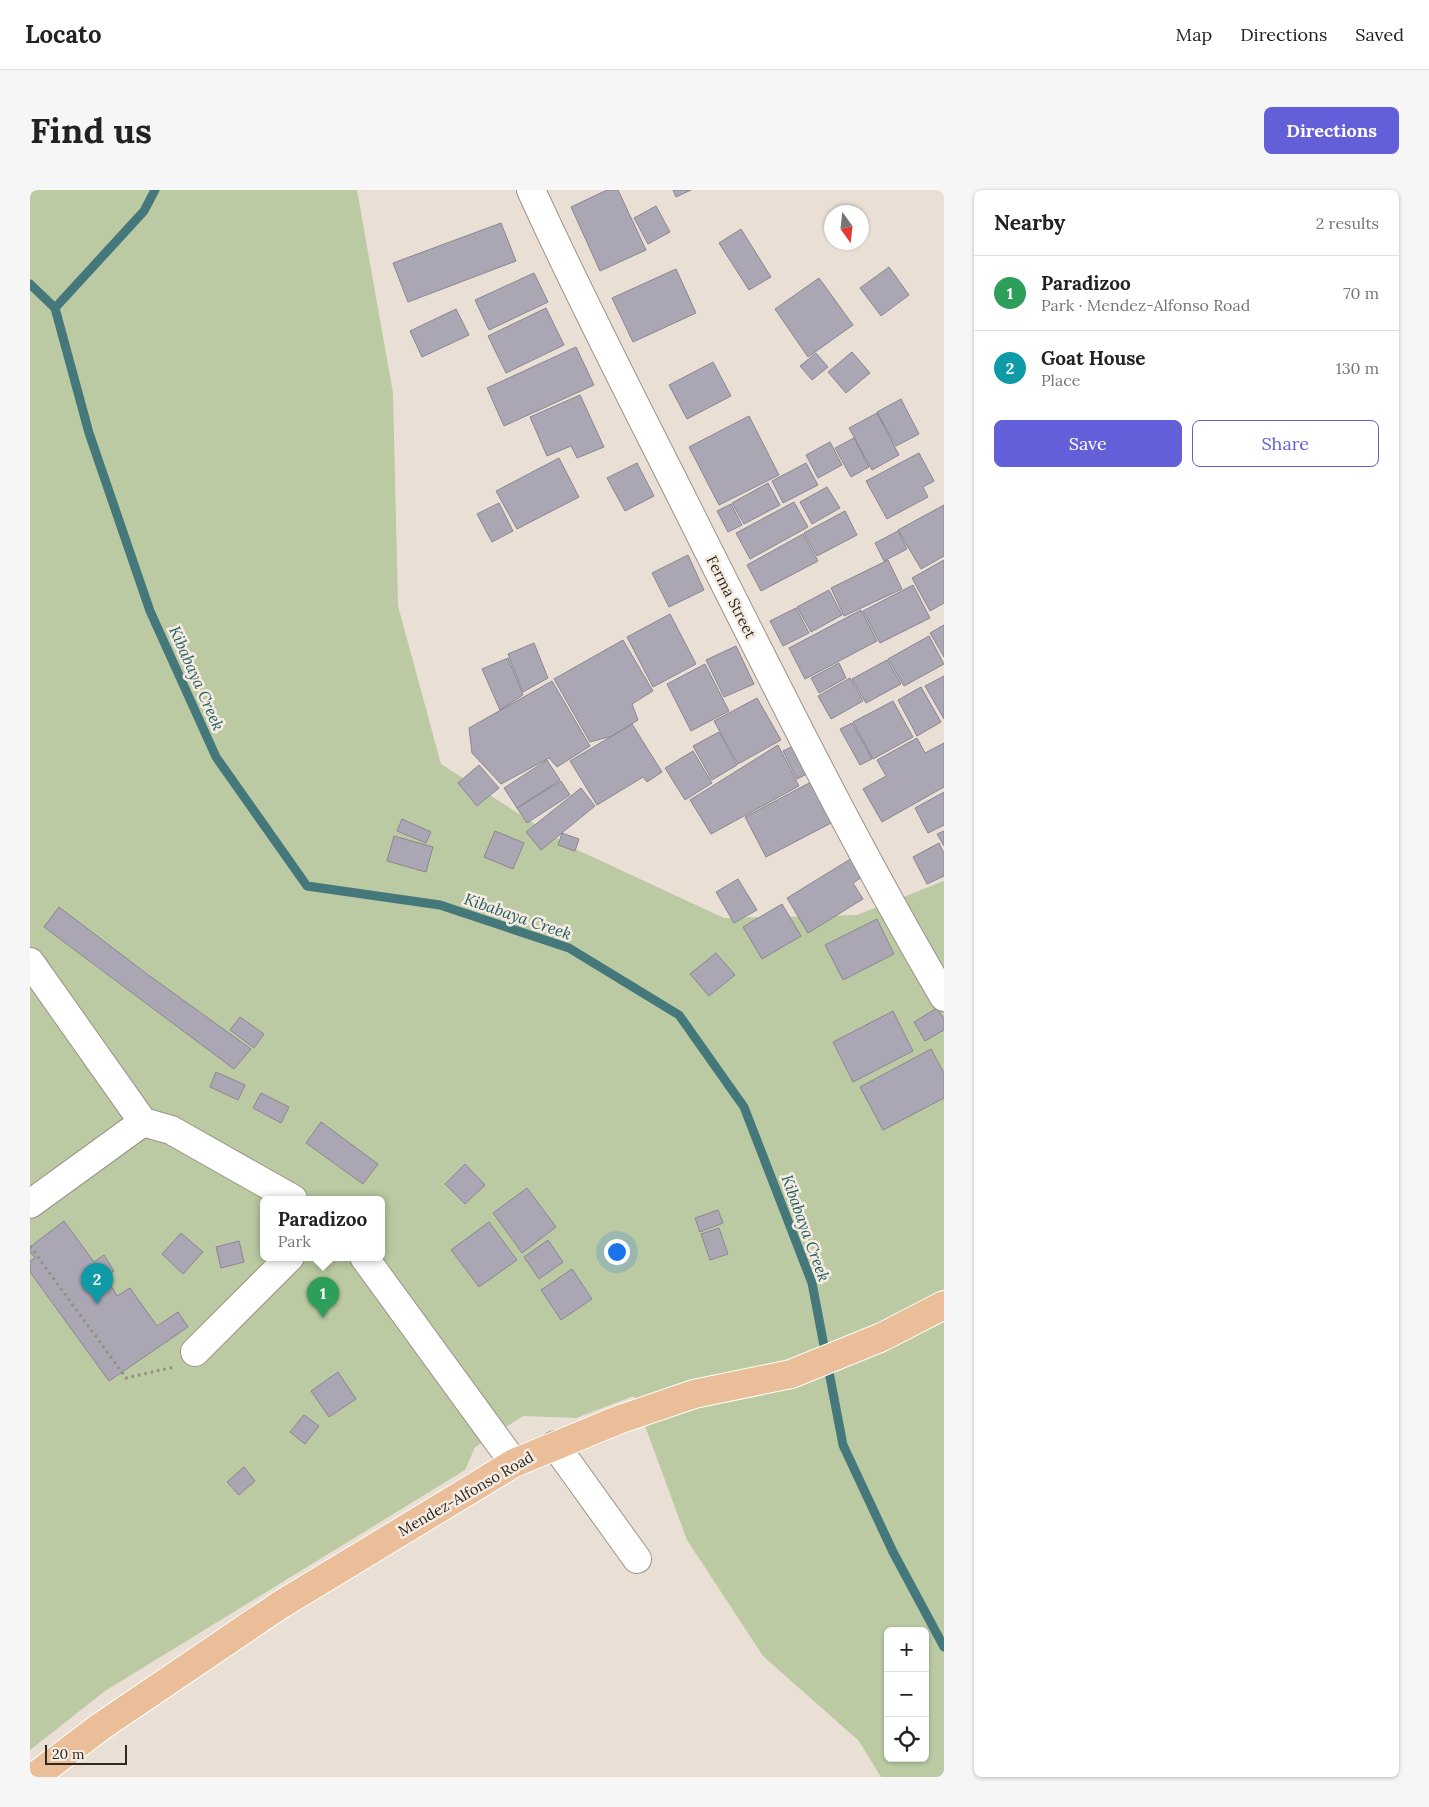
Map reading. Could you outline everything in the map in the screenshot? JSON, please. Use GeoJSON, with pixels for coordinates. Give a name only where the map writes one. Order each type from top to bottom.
{"type":"FeatureCollection","features":[{"type":"Feature","properties":{"kind":"main road","name":"Mendez-Alfonso Road"},"geometry":{"type":"LineString","coordinates":[[34,1777],[100,1727],[280,1604],[514,1463],[618,1420],[694,1394],[791,1374],[882,1337],[944,1305]]}},
{"type":"Feature","properties":{"kind":"street","name":"Ferma Street"},"geometry":{"type":"LineString","coordinates":[[531,190],[575,286],[786,705],[909,938],[944,997]]}},
{"type":"Feature","properties":{"kind":"street"},"geometry":{"type":"LineString","coordinates":[[30,962],[143,1122],[171,1130],[288,1196]]}},
{"type":"Feature","properties":{"kind":"street"},"geometry":{"type":"LineString","coordinates":[[30,1204],[143,1122]]}},
{"type":"Feature","properties":{"kind":"street"},"geometry":{"type":"LineString","coordinates":[[195,1352],[286,1261]]}},
{"type":"Feature","properties":{"kind":"street"},"geometry":{"type":"LineString","coordinates":[[367,1261],[514,1463]]}},
{"type":"Feature","properties":{"kind":"street"},"geometry":{"type":"LineString","coordinates":[[555,1445],[637,1559]]}},
{"type":"Feature","properties":{"kind":"path"},"geometry":{"type":"LineString","coordinates":[[30,1246],[126,1378],[178,1366],[195,1352]]}},
{"type":"Feature","properties":{"kind":"green space"},"geometry":{"type":"Polygon","coordinates":[[[30,190],[357,190],[393,393],[398,606],[441,764],[571,847],[724,918],[857,915],[944,881],[944,1777],[881,1777],[859,1741],[763,1656],[687,1540],[634,1396],[576,1418],[523,1416],[475,1447],[465,1470],[105,1691],[30,1750],[30,190]]]}},
{"type":"Feature","properties":{"kind":"building"},"geometry":{"type":"Polygon","coordinates":[[[607,190],[618,190],[646,250],[600,271],[571,207],[607,190]]]}},
{"type":"Feature","properties":{"kind":"building"},"geometry":{"type":"Polygon","coordinates":[[[673,190],[691,190],[676,197],[673,190]]]}},
{"type":"Feature","properties":{"kind":"building"},"geometry":{"type":"Polygon","coordinates":[[[656,206],[670,232],[648,244],[634,218],[656,206]]]}},
{"type":"Feature","properties":{"kind":"building"},"geometry":{"type":"Polygon","coordinates":[[[501,223],[516,261],[408,302],[393,263],[501,223]]]}},
{"type":"Feature","properties":{"kind":"building"},"geometry":{"type":"Polygon","coordinates":[[[741,229],[771,277],[749,290],[719,243],[741,229]]]}},
{"type":"Feature","properties":{"kind":"building"},"geometry":{"type":"Polygon","coordinates":[[[889,267],[909,295],[881,316],[860,288],[889,267]]]}},
{"type":"Feature","properties":{"kind":"building"},"geometry":{"type":"Polygon","coordinates":[[[676,269],[696,313],[633,342],[612,298],[676,269]]]}},
{"type":"Feature","properties":{"kind":"building"},"geometry":{"type":"Polygon","coordinates":[[[534,273],[548,302],[489,330],[475,300],[534,273]]]}},
{"type":"Feature","properties":{"kind":"building"},"geometry":{"type":"Polygon","coordinates":[[[819,278],[853,325],[808,357],[775,309],[819,278]]]}},
{"type":"Feature","properties":{"kind":"building"},"geometry":{"type":"Polygon","coordinates":[[[546,308],[564,345],[506,373],[488,336],[546,308]]]}},
{"type":"Feature","properties":{"kind":"building"},"geometry":{"type":"Polygon","coordinates":[[[456,309],[469,335],[422,357],[410,331],[456,309]]]}},
{"type":"Feature","properties":{"kind":"building"},"geometry":{"type":"Polygon","coordinates":[[[576,347],[594,385],[504,426],[487,388],[576,347]]]}},
{"type":"Feature","properties":{"kind":"building"},"geometry":{"type":"Polygon","coordinates":[[[852,352],[870,373],[846,393],[828,372],[852,352]]]}},
{"type":"Feature","properties":{"kind":"building"},"geometry":{"type":"Polygon","coordinates":[[[816,353],[828,367],[812,380],[800,366],[816,353]]]}},
{"type":"Feature","properties":{"kind":"building"},"geometry":{"type":"Polygon","coordinates":[[[713,362],[731,396],[687,419],[669,385],[713,362]]]}},
{"type":"Feature","properties":{"kind":"building"},"geometry":{"type":"Polygon","coordinates":[[[580,395],[604,447],[577,458],[571,446],[547,456],[530,417],[580,395]]]}},
{"type":"Feature","properties":{"kind":"building"},"geometry":{"type":"Polygon","coordinates":[[[901,399],[919,434],[896,446],[877,412],[901,399]]]}},
{"type":"Feature","properties":{"kind":"building"},"geometry":{"type":"Polygon","coordinates":[[[877,413],[899,455],[872,470],[849,428],[877,413]]]}},
{"type":"Feature","properties":{"kind":"building"},"geometry":{"type":"Polygon","coordinates":[[[749,416],[779,475],[719,505],[689,447],[749,416]]]}},
{"type":"Feature","properties":{"kind":"building"},"geometry":{"type":"Polygon","coordinates":[[[854,438],[869,467],[851,477],[835,448],[854,438]]]}},
{"type":"Feature","properties":{"kind":"building"},"geometry":{"type":"Polygon","coordinates":[[[830,442],[842,465],[818,478],[806,455],[830,442]]]}},
{"type":"Feature","properties":{"kind":"building"},"geometry":{"type":"Polygon","coordinates":[[[919,453],[934,481],[923,487],[928,497],[887,519],[866,481],[919,453]]]}},
{"type":"Feature","properties":{"kind":"building"},"geometry":{"type":"Polygon","coordinates":[[[559,458],[579,497],[517,529],[496,491],[559,458]]]}},
{"type":"Feature","properties":{"kind":"building"},"geometry":{"type":"Polygon","coordinates":[[[637,463],[654,496],[625,511],[607,478],[637,463]]]}},
{"type":"Feature","properties":{"kind":"building"},"geometry":{"type":"Polygon","coordinates":[[[806,463],[818,485],[783,503],[772,481],[806,463]]]}},
{"type":"Feature","properties":{"kind":"building"},"geometry":{"type":"Polygon","coordinates":[[[768,483],[780,505],[744,524],[732,503],[768,483]]]}},
{"type":"Feature","properties":{"kind":"building"},"geometry":{"type":"Polygon","coordinates":[[[827,487],[840,508],[812,524],[800,502],[827,487]]]}},
{"type":"Feature","properties":{"kind":"building"},"geometry":{"type":"Polygon","coordinates":[[[794,502],[808,527],[750,559],[736,533],[794,502]]]}},
{"type":"Feature","properties":{"kind":"building"},"geometry":{"type":"Polygon","coordinates":[[[499,503],[513,531],[492,542],[477,514],[499,503]]]}},
{"type":"Feature","properties":{"kind":"building"},"geometry":{"type":"Polygon","coordinates":[[[731,504],[742,525],[728,532],[717,511],[731,504]]]}},
{"type":"Feature","properties":{"kind":"building"},"geometry":{"type":"Polygon","coordinates":[[[944,505],[944,556],[921,569],[898,530],[944,505]]]}},
{"type":"Feature","properties":{"kind":"building"},"geometry":{"type":"Polygon","coordinates":[[[845,511],[857,535],[817,556],[804,533],[845,511]]]}},
{"type":"Feature","properties":{"kind":"building"},"geometry":{"type":"Polygon","coordinates":[[[898,531],[907,549],[884,561],[875,543],[898,531]]]}},
{"type":"Feature","properties":{"kind":"building"},"geometry":{"type":"Polygon","coordinates":[[[803,534],[818,561],[761,591],[747,565],[803,534]]]}},
{"type":"Feature","properties":{"kind":"building"},"geometry":{"type":"Polygon","coordinates":[[[688,555],[704,590],[669,607],[652,573],[688,555]]]}},
{"type":"Feature","properties":{"kind":"building"},"geometry":{"type":"Polygon","coordinates":[[[888,560],[902,589],[844,616],[831,588],[888,560]]]}},
{"type":"Feature","properties":{"kind":"building"},"geometry":{"type":"Polygon","coordinates":[[[944,560],[944,603],[930,611],[912,578],[944,560]]]}},
{"type":"Feature","properties":{"kind":"building"},"geometry":{"type":"Polygon","coordinates":[[[913,585],[930,618],[880,643],[863,611],[913,585]]]}},
{"type":"Feature","properties":{"kind":"building"},"geometry":{"type":"Polygon","coordinates":[[[829,590],[842,615],[811,632],[797,607],[829,590]]]}},
{"type":"Feature","properties":{"kind":"building"},"geometry":{"type":"Polygon","coordinates":[[[796,608],[809,633],[783,646],[770,621],[796,608]]]}},
{"type":"Feature","properties":{"kind":"building"},"geometry":{"type":"Polygon","coordinates":[[[861,610],[877,641],[805,679],[789,648],[861,610]]]}},
{"type":"Feature","properties":{"kind":"building"},"geometry":{"type":"Polygon","coordinates":[[[670,614],[696,664],[653,687],[627,637],[670,614]]]}},
{"type":"Feature","properties":{"kind":"building"},"geometry":{"type":"Polygon","coordinates":[[[944,625],[944,657],[930,633],[944,625]]]}},
{"type":"Feature","properties":{"kind":"building"},"geometry":{"type":"Polygon","coordinates":[[[929,636],[944,664],[904,686],[888,659],[929,636]]]}},
{"type":"Feature","properties":{"kind":"building"},"geometry":{"type":"Polygon","coordinates":[[[623,640],[653,691],[632,704],[638,720],[612,736],[590,742],[554,679],[623,640]]]}},
{"type":"Feature","properties":{"kind":"building"},"geometry":{"type":"Polygon","coordinates":[[[534,643],[548,678],[523,692],[508,654],[534,643]]]}},
{"type":"Feature","properties":{"kind":"building"},"geometry":{"type":"Polygon","coordinates":[[[736,646],[754,684],[724,697],[706,660],[736,646]]]}},
{"type":"Feature","properties":{"kind":"building"},"geometry":{"type":"Polygon","coordinates":[[[508,658],[523,695],[500,710],[482,669],[508,658]]]}},
{"type":"Feature","properties":{"kind":"building"},"geometry":{"type":"Polygon","coordinates":[[[887,660],[901,684],[866,703],[852,679],[887,660]]]}},
{"type":"Feature","properties":{"kind":"building"},"geometry":{"type":"Polygon","coordinates":[[[839,663],[846,678],[819,693],[811,678],[839,663]]]}},
{"type":"Feature","properties":{"kind":"building"},"geometry":{"type":"Polygon","coordinates":[[[705,664],[729,711],[691,731],[667,684],[705,664]]]}},
{"type":"Feature","properties":{"kind":"building"},"geometry":{"type":"Polygon","coordinates":[[[944,676],[944,719],[925,686],[944,676]]]}},
{"type":"Feature","properties":{"kind":"building"},"geometry":{"type":"Polygon","coordinates":[[[850,678],[863,701],[831,719],[818,696],[850,678]]]}},
{"type":"Feature","properties":{"kind":"building"},"geometry":{"type":"Polygon","coordinates":[[[552,681],[590,746],[557,767],[549,758],[501,784],[472,753],[469,728],[552,681]]]}},
{"type":"Feature","properties":{"kind":"building"},"geometry":{"type":"Polygon","coordinates":[[[921,687],[941,722],[917,736],[898,700],[921,687]]]}},
{"type":"Feature","properties":{"kind":"building"},"geometry":{"type":"Polygon","coordinates":[[[757,698],[781,740],[738,764],[714,721],[757,698]]]}},
{"type":"Feature","properties":{"kind":"building"},"geometry":{"type":"Polygon","coordinates":[[[893,701],[913,737],[873,759],[853,722],[893,701]]]}},
{"type":"Feature","properties":{"kind":"building"},"geometry":{"type":"Polygon","coordinates":[[[852,723],[872,759],[860,765],[840,729],[852,723]]]}},
{"type":"Feature","properties":{"kind":"building"},"geometry":{"type":"Polygon","coordinates":[[[632,724],[662,772],[647,782],[643,777],[597,805],[570,761],[632,724]]]}},
{"type":"Feature","properties":{"kind":"building"},"geometry":{"type":"Polygon","coordinates":[[[719,732],[737,765],[712,780],[693,746],[719,732]]]}},
{"type":"Feature","properties":{"kind":"building"},"geometry":{"type":"Polygon","coordinates":[[[917,738],[925,753],[944,743],[944,787],[882,822],[863,789],[886,776],[877,760],[917,738]]]}},
{"type":"Feature","properties":{"kind":"building"},"geometry":{"type":"Polygon","coordinates":[[[778,745],[799,786],[711,834],[690,800],[778,745]]]}},
{"type":"Feature","properties":{"kind":"building"},"geometry":{"type":"Polygon","coordinates":[[[795,745],[809,773],[797,779],[783,751],[795,745]]]}},
{"type":"Feature","properties":{"kind":"building"},"geometry":{"type":"Polygon","coordinates":[[[693,751],[712,783],[685,800],[665,768],[693,751]]]}},
{"type":"Feature","properties":{"kind":"building"},"geometry":{"type":"Polygon","coordinates":[[[547,760],[560,780],[517,808],[504,788],[547,760]]]}},
{"type":"Feature","properties":{"kind":"building"},"geometry":{"type":"Polygon","coordinates":[[[479,765],[499,788],[477,806],[458,783],[479,765]]]}},
{"type":"Feature","properties":{"kind":"building"},"geometry":{"type":"Polygon","coordinates":[[[561,781],[570,795],[527,823],[517,808],[561,781]]]}},
{"type":"Feature","properties":{"kind":"building"},"geometry":{"type":"Polygon","coordinates":[[[813,781],[835,821],[766,857],[745,817],[813,781]]]}},
{"type":"Feature","properties":{"kind":"building"},"geometry":{"type":"Polygon","coordinates":[[[581,788],[595,806],[541,850],[526,832],[581,788]]]}},
{"type":"Feature","properties":{"kind":"building"},"geometry":{"type":"Polygon","coordinates":[[[944,792],[944,825],[928,833],[915,808],[944,792]]]}},
{"type":"Feature","properties":{"kind":"building"},"geometry":{"type":"Polygon","coordinates":[[[402,819],[431,832],[426,843],[397,831],[402,819]]]}},
{"type":"Feature","properties":{"kind":"building"},"geometry":{"type":"Polygon","coordinates":[[[495,831],[524,843],[513,869],[484,857],[495,831]]]}},
{"type":"Feature","properties":{"kind":"building"},"geometry":{"type":"Polygon","coordinates":[[[944,831],[944,846],[937,834],[944,831]]]}},
{"type":"Feature","properties":{"kind":"building"},"geometry":{"type":"Polygon","coordinates":[[[562,833],[579,839],[575,851],[558,845],[562,833]]]}},
{"type":"Feature","properties":{"kind":"building"},"geometry":{"type":"Polygon","coordinates":[[[394,836],[433,847],[426,872],[387,861],[394,836]]]}},
{"type":"Feature","properties":{"kind":"building"},"geometry":{"type":"Polygon","coordinates":[[[939,843],[944,853],[944,876],[927,884],[913,857],[939,843]]]}},
{"type":"Feature","properties":{"kind":"building"},"geometry":{"type":"Polygon","coordinates":[[[857,855],[868,873],[853,883],[863,899],[808,933],[787,898],[857,855]]]}},
{"type":"Feature","properties":{"kind":"building"},"geometry":{"type":"Polygon","coordinates":[[[738,879],[757,910],[734,923],[716,892],[738,879]]]}},
{"type":"Feature","properties":{"kind":"building"},"geometry":{"type":"Polygon","coordinates":[[[782,904],[801,936],[762,959],[743,927],[782,904]]]}},
{"type":"Feature","properties":{"kind":"building"},"geometry":{"type":"Polygon","coordinates":[[[59,907],[147,974],[251,1049],[234,1069],[44,927],[59,907]]]}},
{"type":"Feature","properties":{"kind":"building"},"geometry":{"type":"Polygon","coordinates":[[[877,919],[894,954],[843,980],[825,945],[877,919]]]}},
{"type":"Feature","properties":{"kind":"building"},"geometry":{"type":"Polygon","coordinates":[[[716,953],[735,975],[709,996],[690,974],[716,953]]]}},
{"type":"Feature","properties":{"kind":"building"},"geometry":{"type":"Polygon","coordinates":[[[937,1008],[944,1019],[944,1030],[925,1041],[914,1022],[937,1008]]]}},
{"type":"Feature","properties":{"kind":"building"},"geometry":{"type":"Polygon","coordinates":[[[893,1011],[913,1051],[853,1082],[833,1042],[893,1011]]]}},
{"type":"Feature","properties":{"kind":"building"},"geometry":{"type":"Polygon","coordinates":[[[240,1017],[264,1034],[254,1048],[230,1030],[240,1017]]]}},
{"type":"Feature","properties":{"kind":"building"},"geometry":{"type":"Polygon","coordinates":[[[931,1049],[944,1073],[944,1098],[883,1130],[860,1087],[931,1049]]]}},
{"type":"Feature","properties":{"kind":"building"},"geometry":{"type":"Polygon","coordinates":[[[216,1072],[245,1085],[238,1100],[210,1087],[216,1072]]]}},
{"type":"Feature","properties":{"kind":"building"},"geometry":{"type":"Polygon","coordinates":[[[261,1093],[289,1107],[281,1123],[253,1108],[261,1093]]]}},
{"type":"Feature","properties":{"kind":"building"},"geometry":{"type":"Polygon","coordinates":[[[321,1122],[378,1164],[363,1184],[306,1143],[321,1122]]]}},
{"type":"Feature","properties":{"kind":"building"},"geometry":{"type":"Polygon","coordinates":[[[465,1164],[485,1185],[465,1204],[445,1184],[465,1164]]]}},
{"type":"Feature","properties":{"kind":"building"},"geometry":{"type":"Polygon","coordinates":[[[527,1188],[556,1227],[522,1253],[493,1213],[527,1188]]]}},
{"type":"Feature","properties":{"kind":"building"},"geometry":{"type":"Polygon","coordinates":[[[718,1210],[723,1223],[700,1232],[695,1218],[718,1210]]]}},
{"type":"Feature","properties":{"kind":"building"},"geometry":{"type":"Polygon","coordinates":[[[64,1221],[94,1262],[104,1255],[114,1271],[106,1277],[117,1296],[130,1288],[157,1326],[178,1312],[188,1327],[109,1381],[30,1272],[30,1261],[35,1258],[30,1252],[30,1247],[64,1221]]]}},
{"type":"Feature","properties":{"kind":"building"},"geometry":{"type":"Polygon","coordinates":[[[489,1222],[517,1260],[479,1287],[451,1250],[489,1222]]]}},
{"type":"Feature","properties":{"kind":"building"},"geometry":{"type":"Polygon","coordinates":[[[719,1228],[728,1254],[710,1260],[701,1234],[719,1228]]]}},
{"type":"Feature","properties":{"kind":"building"},"geometry":{"type":"Polygon","coordinates":[[[181,1233],[203,1252],[183,1274],[162,1254],[181,1233]]]}},
{"type":"Feature","properties":{"kind":"building"},"geometry":{"type":"Polygon","coordinates":[[[548,1240],[563,1262],[539,1279],[524,1257],[548,1240]]]}},
{"type":"Feature","properties":{"kind":"building"},"geometry":{"type":"Polygon","coordinates":[[[239,1241],[244,1262],[221,1268],[216,1247],[239,1241]]]}},
{"type":"Feature","properties":{"kind":"building"},"geometry":{"type":"Polygon","coordinates":[[[572,1269],[592,1299],[561,1320],[541,1290],[572,1269]]]}},
{"type":"Feature","properties":{"kind":"building"},"geometry":{"type":"Polygon","coordinates":[[[338,1372],[356,1399],[329,1417],[311,1391],[338,1372]]]}},
{"type":"Feature","properties":{"kind":"building"},"geometry":{"type":"Polygon","coordinates":[[[304,1415],[319,1426],[305,1444],[290,1432],[304,1415]]]}},
{"type":"Feature","properties":{"kind":"building"},"geometry":{"type":"Polygon","coordinates":[[[244,1467],[255,1481],[239,1495],[227,1482],[244,1467]]]}},
{"type":"Feature","properties":{"kind":"waterway","name":"Kibabaya Creek"},"geometry":{"type":"LineString","coordinates":[[55,308],[144,211],[155,190]]}},
{"type":"Feature","properties":{"kind":"waterway","name":"Kibabaya Creek"},"geometry":{"type":"LineString","coordinates":[[30,284],[55,308],[89,433],[150,611],[216,757],[307,886],[440,905],[569,948],[679,1015],[744,1107],[812,1283],[843,1445],[893,1552],[944,1647]]}},
{"type":"Feature","properties":{"kind":"place","name":"Goat House"},"geometry":{"type":"Point","coordinates":[97,1304]}},
{"type":"Feature","properties":{"kind":"place","name":"Paradizoo"},"geometry":{"type":"Point","coordinates":[323,1318]}}]}
